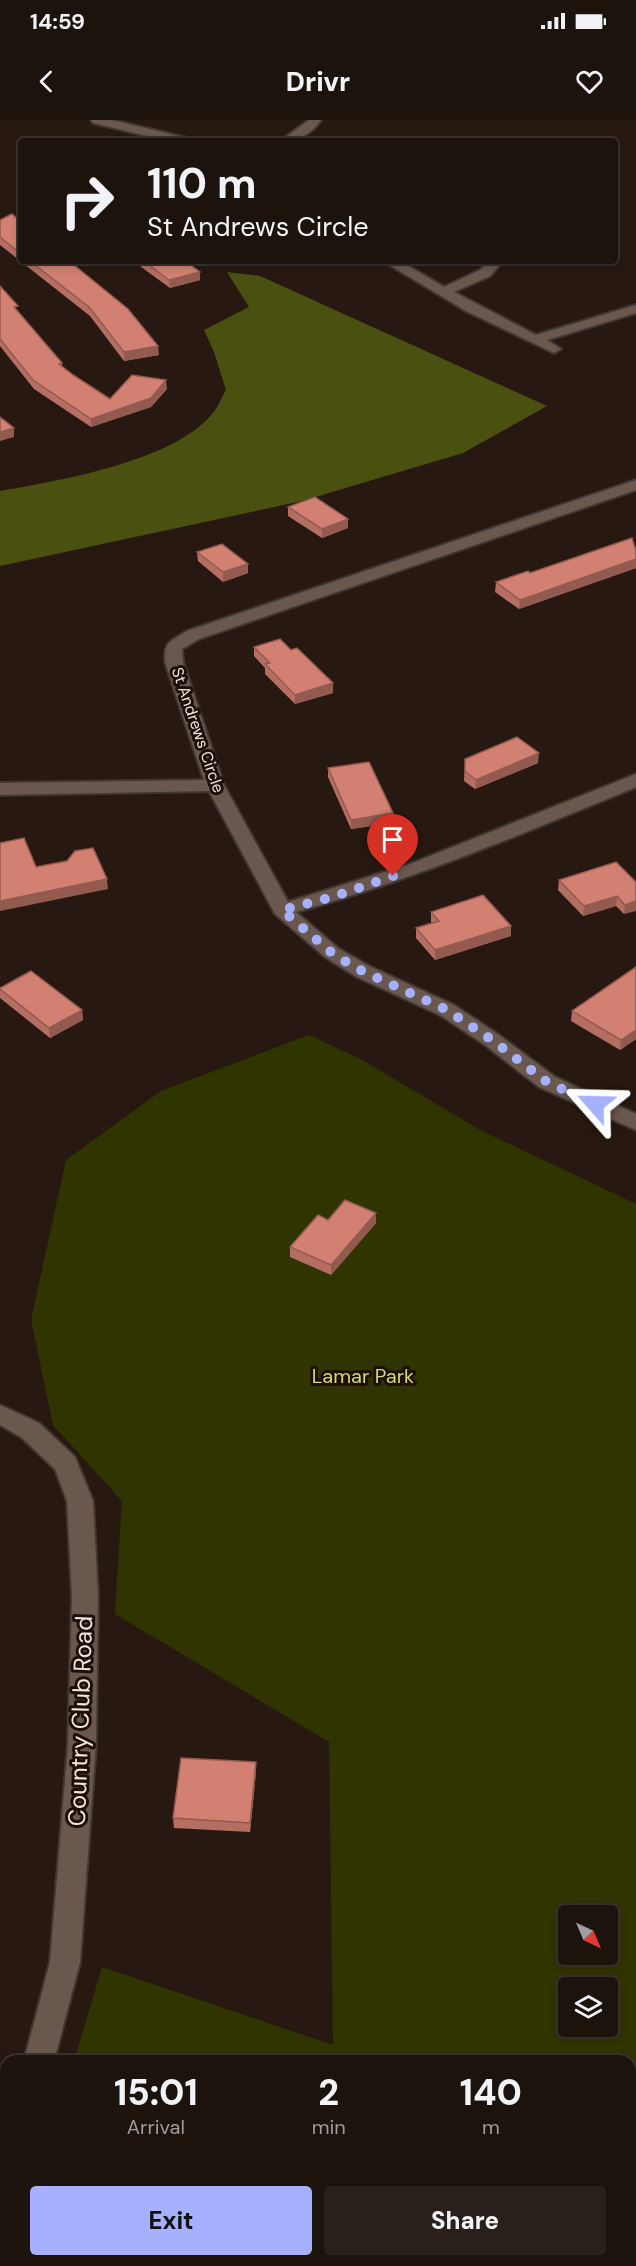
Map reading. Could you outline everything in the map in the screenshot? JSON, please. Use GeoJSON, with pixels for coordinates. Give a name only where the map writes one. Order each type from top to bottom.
{"type":"FeatureCollection","features":[{"type":"Feature","properties":{"kind":"street"},"geometry":{"type":"LineString","coordinates":[[97,120],[171,138]]}},
{"type":"Feature","properties":{"kind":"street"},"geometry":{"type":"LineString","coordinates":[[291,138],[310,127],[315,120]]}},
{"type":"Feature","properties":{"kind":"street"},"geometry":{"type":"LineString","coordinates":[[395,264],[471,308],[554,349]]}},
{"type":"Feature","properties":{"kind":"street"},"geometry":{"type":"LineString","coordinates":[[444,292],[485,273],[493,264]]}},
{"type":"Feature","properties":{"kind":"street"},"geometry":{"type":"LineString","coordinates":[[536,339],[636,309]]}},
{"type":"Feature","properties":{"kind":"street","name":"St Andrews Circle"},"geometry":{"type":"LineString","coordinates":[[282,910],[215,785],[174,662],[173,647],[193,635],[636,485]]}},
{"type":"Feature","properties":{"kind":"street"},"geometry":{"type":"LineString","coordinates":[[282,910],[333,897],[444,858],[636,780]]}},
{"type":"Feature","properties":{"kind":"street"},"geometry":{"type":"LineString","coordinates":[[0,789],[215,785]]}},
{"type":"Feature","properties":{"kind":"street"},"geometry":{"type":"LineString","coordinates":[[282,910],[332,953],[364,972],[447,1010],[492,1040],[547,1082],[636,1123]]}},
{"type":"Feature","properties":{"kind":"street","name":"Country Club Road"},"geometry":{"type":"LineString","coordinates":[[0,1414],[30,1430],[66,1464],[80,1501],[86,1596],[82,1744],[65,1962],[41,2055]]}},
{"type":"Feature","properties":{"kind":"green space"},"geometry":{"type":"Polygon","coordinates":[[[227,272],[260,276],[547,406],[463,453],[302,501],[0,566],[0,491],[83,475],[144,456],[171,444],[194,430],[214,412],[226,390],[214,352],[204,330],[249,307],[227,272]]]}},
{"type":"Feature","properties":{"kind":"green space","name":"Lamar Park"},"geometry":{"type":"Polygon","coordinates":[[[309,1035],[364,1061],[480,1130],[636,1204],[636,2055],[76,2055],[102,1967],[333,2045],[329,1742],[115,1614],[122,1501],[53,1425],[31,1320],[66,1160],[161,1091],[309,1035]]]}},
{"type":"Feature","properties":{"kind":"building"},"geometry":{"type":"Polygon","coordinates":[[[12,214],[18,219],[18,252],[0,237],[0,220],[12,214]]]}},
{"type":"Feature","properties":{"kind":"building"},"geometry":{"type":"Polygon","coordinates":[[[34,264],[73,264],[128,309],[158,346],[124,352],[89,307],[34,264]]]}},
{"type":"Feature","properties":{"kind":"building"},"geometry":{"type":"Polygon","coordinates":[[[148,264],[189,264],[200,272],[169,280],[148,264]]]}},
{"type":"Feature","properties":{"kind":"building"},"geometry":{"type":"Polygon","coordinates":[[[0,286],[18,306],[14,307],[62,363],[59,364],[110,399],[132,375],[166,380],[151,398],[91,419],[33,380],[0,339],[0,286]]]}},
{"type":"Feature","properties":{"kind":"building"},"geometry":{"type":"Polygon","coordinates":[[[0,417],[14,428],[0,432],[0,417]]]}},
{"type":"Feature","properties":{"kind":"building"},"geometry":{"type":"Polygon","coordinates":[[[315,497],[348,519],[322,529],[288,507],[315,497]]]}},
{"type":"Feature","properties":{"kind":"building"},"geometry":{"type":"Polygon","coordinates":[[[632,538],[636,559],[520,600],[496,582],[528,571],[530,573],[632,538]]]}},
{"type":"Feature","properties":{"kind":"building"},"geometry":{"type":"Polygon","coordinates":[[[222,544],[248,564],[223,572],[197,552],[222,544]]]}},
{"type":"Feature","properties":{"kind":"building"},"geometry":{"type":"Polygon","coordinates":[[[280,639],[291,650],[297,648],[333,683],[295,695],[265,664],[270,663],[254,647],[280,639]]]}},
{"type":"Feature","properties":{"kind":"building"},"geometry":{"type":"Polygon","coordinates":[[[517,737],[539,753],[476,780],[465,771],[465,759],[517,737]]]}},
{"type":"Feature","properties":{"kind":"building"},"geometry":{"type":"Polygon","coordinates":[[[369,762],[393,813],[351,820],[328,768],[369,762]]]}},
{"type":"Feature","properties":{"kind":"building"},"geometry":{"type":"Polygon","coordinates":[[[24,838],[36,867],[67,861],[75,851],[93,848],[107,879],[0,901],[0,843],[24,838]]]}},
{"type":"Feature","properties":{"kind":"building"},"geometry":{"type":"Polygon","coordinates":[[[616,862],[636,882],[636,901],[625,905],[617,896],[584,906],[559,880],[616,862]]]}},
{"type":"Feature","properties":{"kind":"building"},"geometry":{"type":"Polygon","coordinates":[[[483,895],[511,926],[435,950],[416,928],[439,921],[431,912],[483,895]]]}},
{"type":"Feature","properties":{"kind":"building"},"geometry":{"type":"Polygon","coordinates":[[[636,967],[636,1030],[621,1040],[572,1011],[636,967]]]}},
{"type":"Feature","properties":{"kind":"building"},"geometry":{"type":"Polygon","coordinates":[[[31,971],[82,1010],[49,1028],[0,989],[31,971]]]}},
{"type":"Feature","properties":{"kind":"building"},"geometry":{"type":"Polygon","coordinates":[[[345,1200],[376,1213],[331,1265],[290,1247],[318,1215],[328,1220],[345,1200]]]}},
{"type":"Feature","properties":{"kind":"building"},"geometry":{"type":"Polygon","coordinates":[[[181,1758],[256,1762],[250,1823],[173,1818],[181,1758]]]}},
{"type":"Feature","properties":{"kind":"route"},"geometry":{"type":"LineString","coordinates":[[393,876],[333,897],[282,910],[332,953],[348,963],[447,1010],[492,1040],[547,1082],[595,1104]]}}]}
